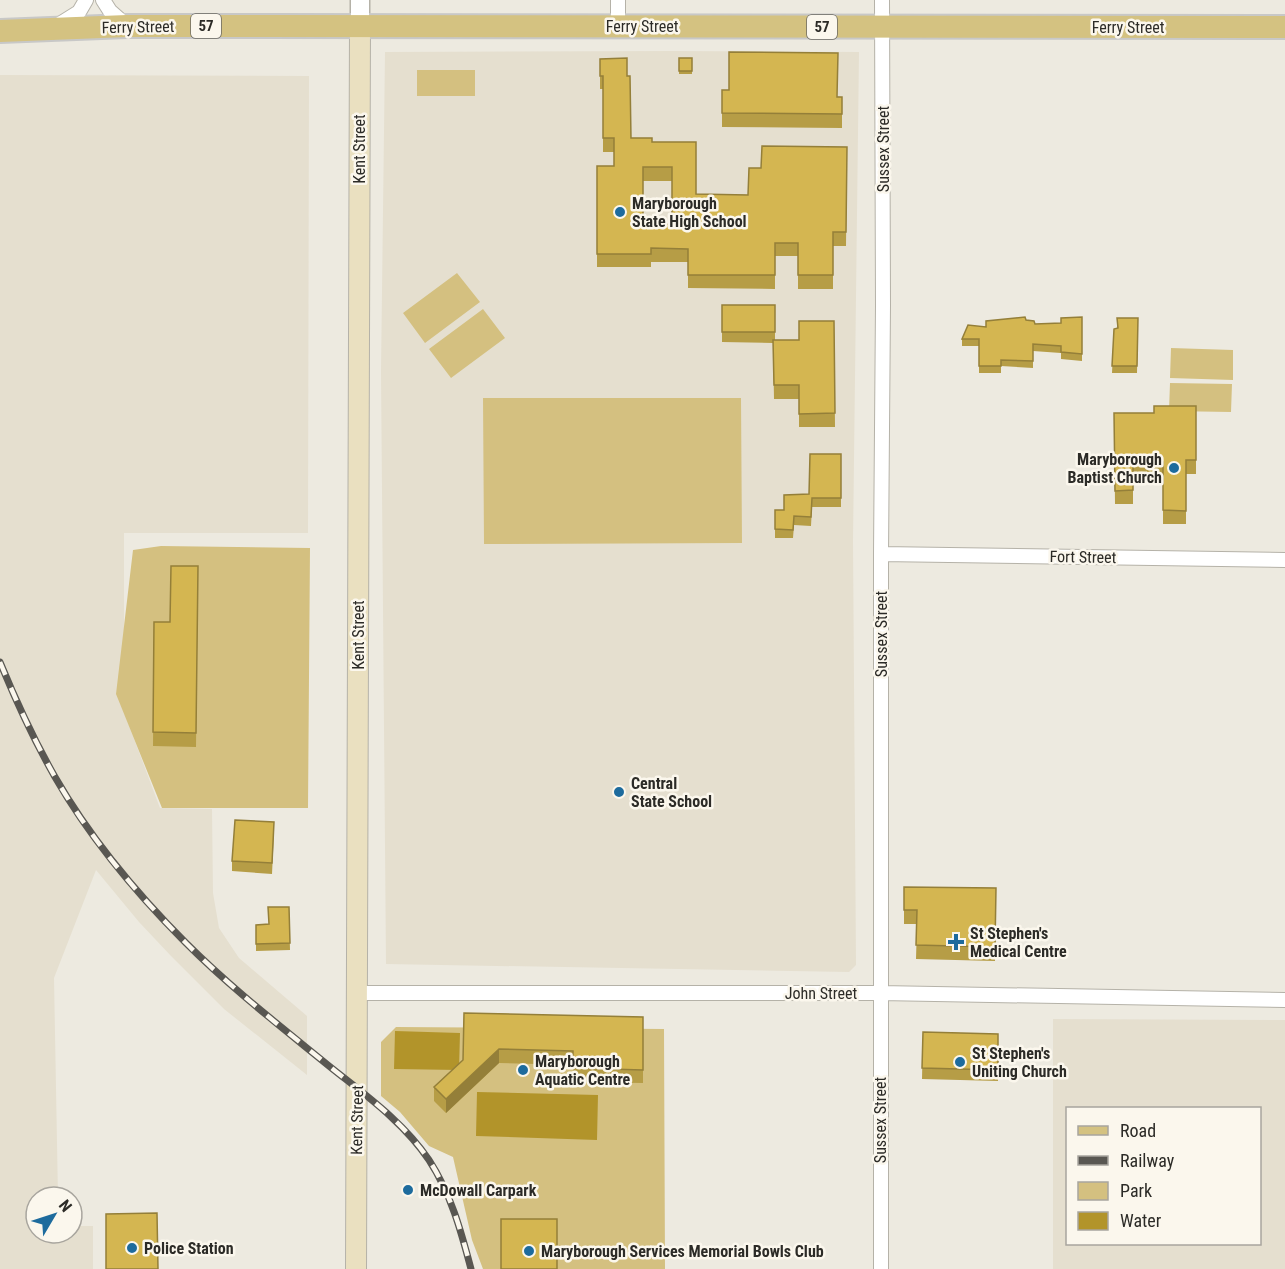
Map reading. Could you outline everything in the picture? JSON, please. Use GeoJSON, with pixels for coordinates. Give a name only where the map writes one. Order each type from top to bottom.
{"type":"FeatureCollection","features":[{"type":"Feature","properties":{"kind":"main road","name":"Ferry Street"},"geometry":{"type":"LineString","coordinates":[[0,32],[127,26],[1285,27]]}},
{"type":"Feature","properties":{"kind":"main road","name":"Kent Street"},"geometry":{"type":"LineString","coordinates":[[356,1269],[360,26]]}},
{"type":"Feature","properties":{"kind":"street"},"geometry":{"type":"LineString","coordinates":[[53,28],[79,12],[86,0]]}},
{"type":"Feature","properties":{"kind":"street"},"geometry":{"type":"LineString","coordinates":[[103,0],[110,11],[127,26]]}},
{"type":"Feature","properties":{"kind":"street","name":"Kent Street"},"geometry":{"type":"LineString","coordinates":[[360,0],[360,26]]}},
{"type":"Feature","properties":{"kind":"street"},"geometry":{"type":"LineString","coordinates":[[618,0],[618,26]]}},
{"type":"Feature","properties":{"kind":"street","name":"Sussex Street"},"geometry":{"type":"LineString","coordinates":[[881,1269],[882,0]]}},
{"type":"Feature","properties":{"kind":"street","name":"Fort Street"},"geometry":{"type":"LineString","coordinates":[[881,554],[1285,560]]}},
{"type":"Feature","properties":{"kind":"street","name":"John Street"},"geometry":{"type":"LineString","coordinates":[[356,993],[880,993],[1285,1000]]}},
{"type":"Feature","properties":{"kind":"shaded area"},"geometry":{"type":"Polygon","coordinates":[[[385,52],[859,52],[853,541],[856,965],[849,972],[386,964],[381,372],[385,52]]]}},
{"type":"Feature","properties":{"kind":"shaded area"},"geometry":{"type":"Polygon","coordinates":[[[0,75],[309,76],[308,533],[124,533],[124,712],[160,808],[212,809],[213,893],[219,928],[239,958],[307,1016],[307,1075],[224,1009],[139,922],[96,870],[54,978],[58,1185],[24,1185],[24,1245],[84,1245],[84,1226],[93,1226],[93,1269],[0,1269],[0,75]]]}},
{"type":"Feature","properties":{"kind":"shaded area"},"geometry":{"type":"Polygon","coordinates":[[[1053,1019],[1285,1020],[1285,1269],[1053,1269],[1053,1019]]]}},
{"type":"Feature","properties":{"kind":"green space"},"geometry":{"type":"Polygon","coordinates":[[[417,70],[475,70],[475,96],[417,96],[417,70]]]}},
{"type":"Feature","properties":{"kind":"green space"},"geometry":{"type":"Polygon","coordinates":[[[457,273],[480,302],[425,343],[403,313],[457,273]]]}},
{"type":"Feature","properties":{"kind":"green space"},"geometry":{"type":"Polygon","coordinates":[[[483,309],[505,338],[451,378],[429,349],[483,309]]]}},
{"type":"Feature","properties":{"kind":"green space"},"geometry":{"type":"Polygon","coordinates":[[[1171,348],[1233,350],[1233,380],[1170,378],[1171,348]]]}},
{"type":"Feature","properties":{"kind":"green space"},"geometry":{"type":"Polygon","coordinates":[[[1170,383],[1232,384],[1231,412],[1169,411],[1170,383]]]}},
{"type":"Feature","properties":{"kind":"green space"},"geometry":{"type":"Polygon","coordinates":[[[483,398],[741,398],[742,543],[484,544],[483,398]]]}},
{"type":"Feature","properties":{"kind":"green space"},"geometry":{"type":"Polygon","coordinates":[[[161,546],[310,548],[308,808],[162,808],[116,694],[133,550],[161,546]]]}},
{"type":"Feature","properties":{"kind":"green space","name":"Maryborough Aquatic Centre"},"geometry":{"type":"Polygon","coordinates":[[[396,1027],[664,1029],[665,1269],[483,1269],[472,1240],[453,1157],[429,1146],[400,1112],[381,1096],[381,1042],[396,1027]]]}},
{"type":"Feature","properties":{"kind":"water"},"geometry":{"type":"Polygon","coordinates":[[[395,1031],[460,1033],[459,1070],[394,1069],[395,1031]]]}},
{"type":"Feature","properties":{"kind":"water"},"geometry":{"type":"Polygon","coordinates":[[[477,1092],[598,1095],[597,1140],[476,1136],[477,1092]]]}},
{"type":"Feature","properties":{"kind":"building"},"geometry":{"type":"Polygon","coordinates":[[[729,52],[838,53],[837,97],[842,97],[842,114],[722,113],[722,90],[729,90],[729,52]]]}},
{"type":"Feature","properties":{"kind":"building"},"geometry":{"type":"Polygon","coordinates":[[[627,58],[627,76],[630,76],[631,138],[652,138],[652,142],[696,142],[696,194],[748,195],[749,168],[761,168],[762,146],[847,147],[846,232],[833,232],[833,275],[798,275],[798,243],[775,243],[775,275],[688,275],[688,249],[651,248],[651,254],[597,254],[597,166],[614,166],[614,138],[603,138],[603,76],[600,76],[600,59],[627,58]],[[643,167],[643,224],[672,224],[672,167],[643,167]]]}},
{"type":"Feature","properties":{"kind":"building"},"geometry":{"type":"Polygon","coordinates":[[[679,58],[692,58],[692,71],[679,71],[679,58]]]}},
{"type":"Feature","properties":{"kind":"building"},"geometry":{"type":"Polygon","coordinates":[[[722,305],[775,305],[775,332],[722,332],[722,305]]]}},
{"type":"Feature","properties":{"kind":"building"},"geometry":{"type":"Polygon","coordinates":[[[1025,317],[1026,320],[1034,321],[1035,324],[1061,323],[1061,318],[1082,317],[1082,354],[1061,352],[1061,346],[1033,344],[1033,361],[1001,360],[1001,366],[979,366],[979,339],[962,339],[968,325],[986,327],[986,321],[1025,317]]]}},
{"type":"Feature","properties":{"kind":"building"},"geometry":{"type":"Polygon","coordinates":[[[1117,318],[1138,318],[1137,366],[1112,366],[1114,329],[1118,328],[1117,318]]]}},
{"type":"Feature","properties":{"kind":"building"},"geometry":{"type":"Polygon","coordinates":[[[799,321],[834,321],[835,413],[799,414],[799,385],[774,385],[773,340],[799,340],[799,321]]]}},
{"type":"Feature","properties":{"kind":"building","name":"Maryborough Baptist Church"},"geometry":{"type":"Polygon","coordinates":[[[1154,406],[1196,406],[1196,460],[1186,460],[1186,511],[1163,510],[1163,462],[1133,462],[1133,490],[1115,491],[1114,413],[1154,413],[1154,406]]]}},
{"type":"Feature","properties":{"kind":"building"},"geometry":{"type":"Polygon","coordinates":[[[810,454],[841,454],[841,498],[812,498],[811,517],[794,516],[793,530],[775,529],[775,510],[784,510],[784,495],[809,494],[810,454]]]}},
{"type":"Feature","properties":{"kind":"building"},"geometry":{"type":"Polygon","coordinates":[[[171,566],[198,566],[196,733],[153,732],[154,622],[170,622],[171,566]]]}},
{"type":"Feature","properties":{"kind":"building"},"geometry":{"type":"Polygon","coordinates":[[[235,820],[274,822],[272,863],[232,861],[235,820]]]}},
{"type":"Feature","properties":{"kind":"building","name":"St Stephen's Medical Centre"},"geometry":{"type":"Polygon","coordinates":[[[904,887],[996,888],[995,947],[916,945],[917,910],[904,910],[904,887]]]}},
{"type":"Feature","properties":{"kind":"building"},"geometry":{"type":"Polygon","coordinates":[[[268,907],[289,907],[290,943],[256,944],[256,925],[269,924],[268,907]]]}},
{"type":"Feature","properties":{"kind":"building"},"geometry":{"type":"Polygon","coordinates":[[[464,1013],[643,1017],[643,1070],[573,1068],[573,1051],[499,1049],[446,1099],[434,1087],[463,1060],[464,1013]]]}},
{"type":"Feature","properties":{"kind":"building","name":"St Stephen's Uniting Church"},"geometry":{"type":"Polygon","coordinates":[[[923,1032],[998,1034],[998,1070],[922,1068],[923,1032]]]}},
{"type":"Feature","properties":{"kind":"building","name":"Police Station"},"geometry":{"type":"Polygon","coordinates":[[[157,1213],[158,1269],[106,1269],[106,1214],[157,1213]]]}},
{"type":"Feature","properties":{"kind":"building","name":"Maryborough Services Memorial Bowls Club"},"geometry":{"type":"Polygon","coordinates":[[[501,1219],[557,1219],[557,1269],[501,1269],[501,1219]]]}},
{"type":"Feature","properties":{"kind":"railway"},"geometry":{"type":"LineString","coordinates":[[0,662],[55,777],[83,822],[132,885],[167,924],[222,976],[277,1024],[385,1111],[419,1147],[437,1173],[449,1199],[471,1269]]}},
{"type":"Feature","properties":{"kind":"place","name":"Maryborough State High School"},"geometry":{"type":"Point","coordinates":[620,212]}},
{"type":"Feature","properties":{"kind":"place","name":"Maryborough Baptist Church"},"geometry":{"type":"Point","coordinates":[1174,468]}},
{"type":"Feature","properties":{"kind":"place","name":"Central State School"},"geometry":{"type":"Point","coordinates":[619,792]}},
{"type":"Feature","properties":{"kind":"place","name":"St Stephen's Medical Centre"},"geometry":{"type":"Point","coordinates":[956,942]}},
{"type":"Feature","properties":{"kind":"place","name":"St Stephen's Uniting Church"},"geometry":{"type":"Point","coordinates":[960,1062]}},
{"type":"Feature","properties":{"kind":"place","name":"Maryborough Aquatic Centre"},"geometry":{"type":"Point","coordinates":[523,1070]}},
{"type":"Feature","properties":{"kind":"place","name":"McDowall Carpark"},"geometry":{"type":"Point","coordinates":[408,1190]}},
{"type":"Feature","properties":{"kind":"place","name":"Police Station"},"geometry":{"type":"Point","coordinates":[132,1248]}},
{"type":"Feature","properties":{"kind":"place","name":"Maryborough Services Memorial Bowls Club"},"geometry":{"type":"Point","coordinates":[529,1251]}}]}
